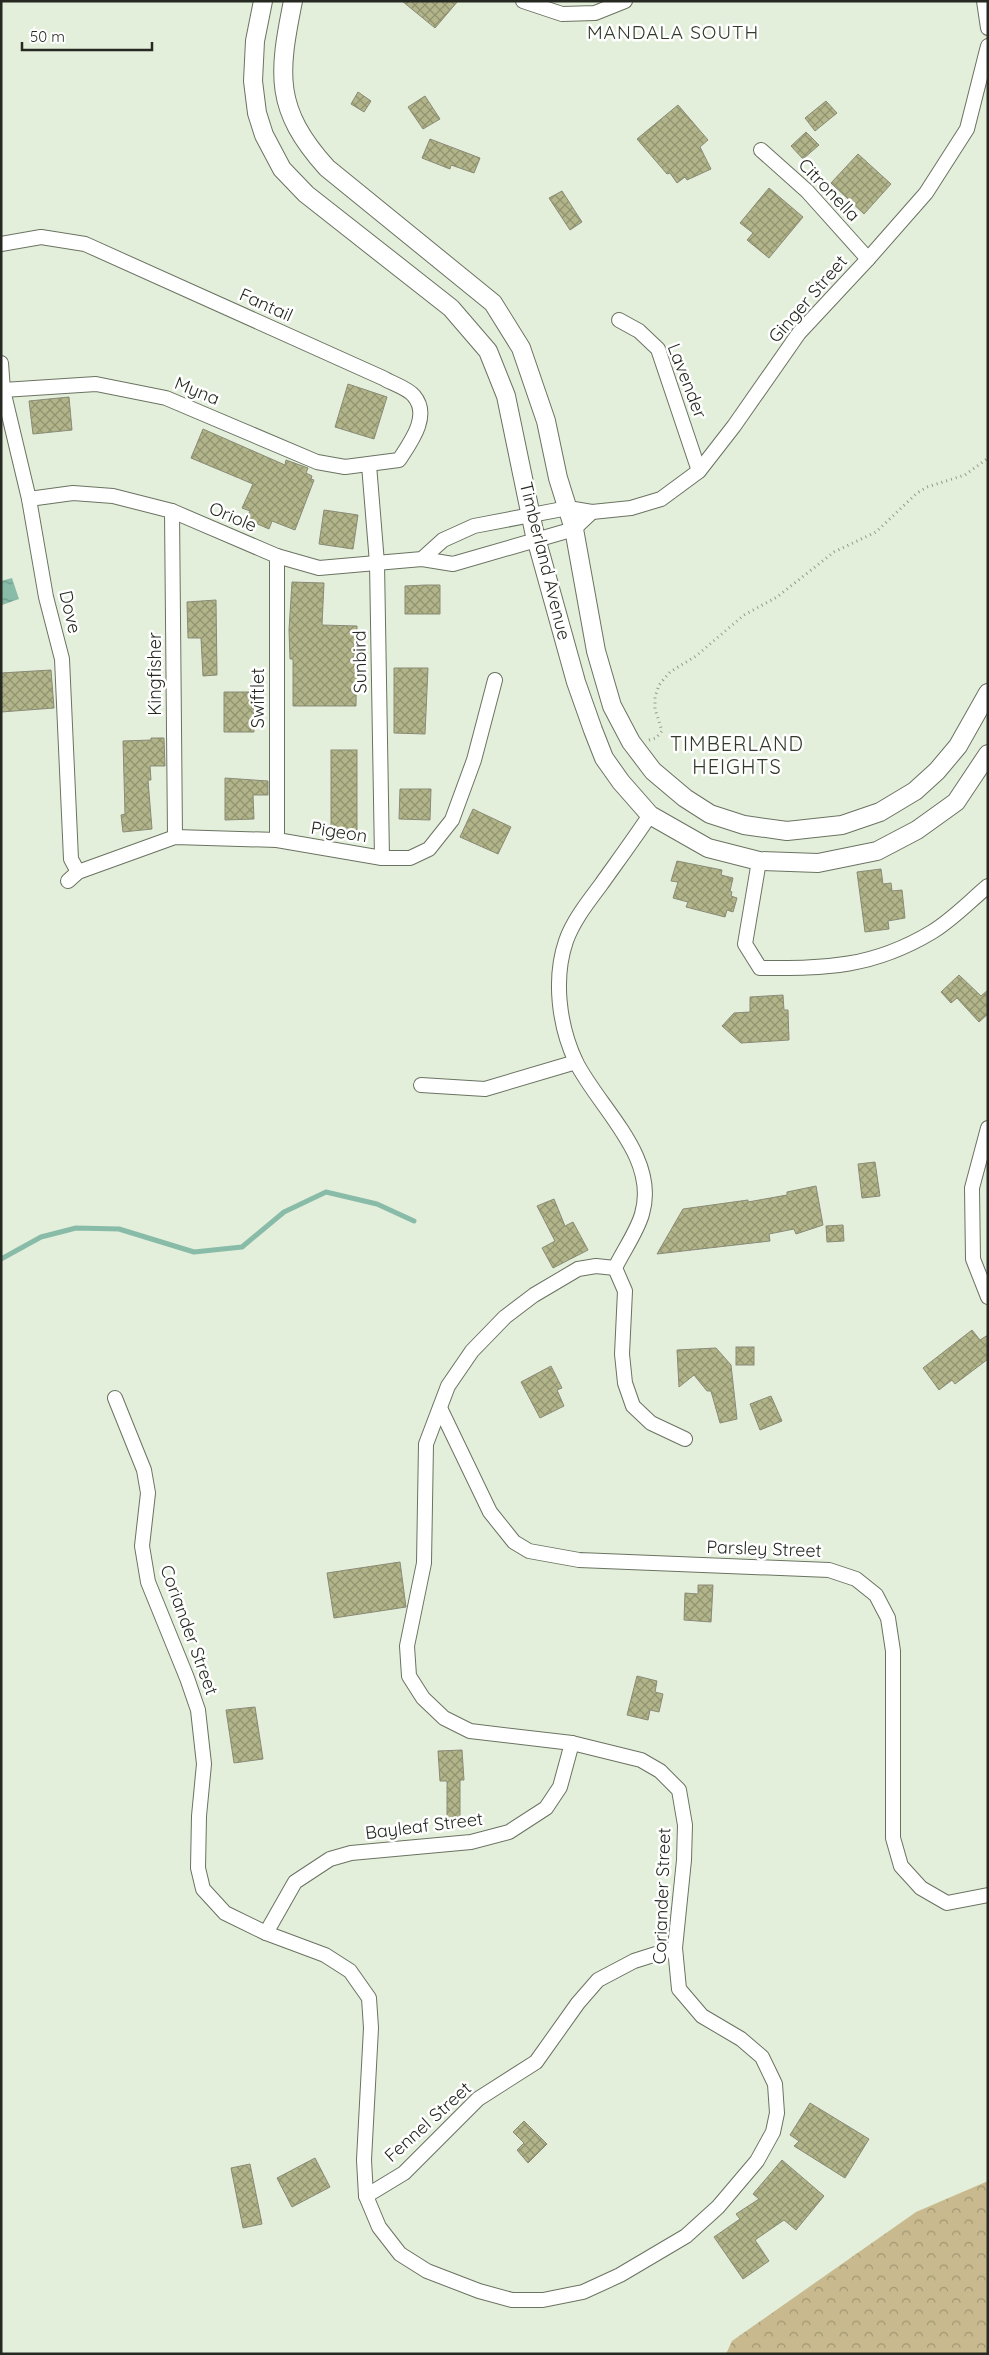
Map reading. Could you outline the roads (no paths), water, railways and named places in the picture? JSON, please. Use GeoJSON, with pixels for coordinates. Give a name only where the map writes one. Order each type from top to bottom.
{"type":"FeatureCollection","features":[{"type":"Feature","properties":{"kind":"street","name":"Timberland Avenue"},"geometry":{"type":"LineString","coordinates":[[263,1],[255,41],[253,81],[257,113],[264,135],[282,169],[306,194],[451,308],[488,351],[506,396],[531,514],[576,682],[604,758],[621,782],[650,815],[708,848],[759,861],[818,863],[877,851],[917,830],[956,802],[988,754]]}},
{"type":"Feature","properties":{"kind":"street","name":"Timberland Avenue"},"geometry":{"type":"LineString","coordinates":[[293,1],[284,42],[283,91],[293,122],[309,147],[327,168],[493,303],[521,348],[546,421],[558,478],[574,529],[596,651],[612,706],[631,742],[653,771],[684,798],[710,814],[744,825],[787,831],[842,825],[880,812],[915,791],[937,771],[958,746],[987,696]]}},
{"type":"Feature","properties":{"kind":"street"},"geometry":{"type":"LineString","coordinates":[[524,1],[562,14],[595,13],[624,1]]}},
{"type":"Feature","properties":{"kind":"street"},"geometry":{"type":"LineString","coordinates":[[984,1],[988,28]]}},
{"type":"Feature","properties":{"kind":"street","name":"Ginger Street"},"geometry":{"type":"LineString","coordinates":[[422,559],[443,540],[474,526],[568,508],[592,512],[631,508],[662,499],[699,471],[734,426],[799,333],[926,193],[967,129],[984,82],[988,46]]}},
{"type":"Feature","properties":{"kind":"street","name":"Citronella"},"geometry":{"type":"LineString","coordinates":[[761,150],[807,191],[868,259]]}},
{"type":"Feature","properties":{"kind":"street","name":"Fantail"},"geometry":{"type":"LineString","coordinates":[[1,244],[42,237],[85,244],[383,378],[414,395],[421,412],[415,438],[399,460],[369,465]]}},
{"type":"Feature","properties":{"kind":"street","name":"Lavender"},"geometry":{"type":"LineString","coordinates":[[619,320],[640,330],[658,350],[699,471]]}},
{"type":"Feature","properties":{"kind":"street","name":"Dove"},"geometry":{"type":"LineString","coordinates":[[1,363],[3,390],[29,499],[46,597],[62,658],[73,876]]}},
{"type":"Feature","properties":{"kind":"street","name":"Myna"},"geometry":{"type":"LineString","coordinates":[[3,390],[96,384],[166,398],[316,462],[345,467],[369,465]]}},
{"type":"Feature","properties":{"kind":"street","name":"Sunbird"},"geometry":{"type":"LineString","coordinates":[[369,465],[377,563],[382,858]]}},
{"type":"Feature","properties":{"kind":"street","name":"Oriole"},"geometry":{"type":"LineString","coordinates":[[29,499],[73,493],[113,496],[172,511],[277,556],[319,568],[422,559],[453,564],[537,538]]}},
{"type":"Feature","properties":{"kind":"street","name":"Kingfisher"},"geometry":{"type":"LineString","coordinates":[[172,511],[175,838]]}},
{"type":"Feature","properties":{"kind":"street"},"geometry":{"type":"LineString","coordinates":[[537,538],[574,529],[592,512]]}},
{"type":"Feature","properties":{"kind":"street","name":"Swiftlet"},"geometry":{"type":"LineString","coordinates":[[277,556],[277,840]]}},
{"type":"Feature","properties":{"kind":"street","name":"Pigeon"},"geometry":{"type":"LineString","coordinates":[[73,876],[175,838],[277,840],[382,858],[410,858],[429,849],[452,820],[474,760],[495,680]]}},
{"type":"Feature","properties":{"kind":"street"},"geometry":{"type":"LineString","coordinates":[[650,815],[587,905],[566,940],[560,968],[560,1013],[576,1062],[626,1136],[641,1170],[644,1194],[642,1214],[615,1268],[625,1291],[622,1354],[625,1383],[633,1406],[651,1423],[685,1439]]}},
{"type":"Feature","properties":{"kind":"street"},"geometry":{"type":"LineString","coordinates":[[759,861],[745,944],[760,968],[830,968],[884,956],[933,931],[988,886]]}},
{"type":"Feature","properties":{"kind":"street"},"geometry":{"type":"LineString","coordinates":[[421,1085],[484,1089],[576,1062]]}},
{"type":"Feature","properties":{"kind":"street"},"geometry":{"type":"LineString","coordinates":[[988,1128],[972,1188],[973,1259],[988,1296]]}},
{"type":"Feature","properties":{"kind":"street","name":"Coriander Street"},"geometry":{"type":"LineString","coordinates":[[115,1398],[144,1470],[148,1493],[142,1546],[148,1582],[188,1678],[198,1710],[204,1764],[199,1816],[198,1868],[203,1889],[225,1913],[266,1934],[325,1955],[350,1972],[368,1998],[371,2028],[364,2160],[366,2196],[379,2227],[400,2254],[427,2271],[479,2291],[512,2300],[543,2300],[583,2292],[620,2275],[686,2236],[718,2207],[757,2161],[773,2132],[777,2113],[775,2084],[762,2058],[741,2039],[702,2016],[679,1989],[675,1948],[685,1825],[678,1790],[660,1771],[641,1760],[572,1743],[470,1731],[444,1718],[423,1698],[409,1676],[407,1646],[424,1563],[426,1444],[448,1386],[472,1351],[506,1317],[534,1295],[578,1269],[596,1266],[615,1268]]}},
{"type":"Feature","properties":{"kind":"street","name":"Parsley Street"},"geometry":{"type":"LineString","coordinates":[[440,1408],[490,1512],[514,1542],[529,1550],[579,1560],[828,1570],[856,1579],[876,1595],[888,1618],[893,1650],[893,1838],[901,1866],[921,1888],[947,1903],[988,1895]]}},
{"type":"Feature","properties":{"kind":"street","name":"Bayleaf Street"},"geometry":{"type":"LineString","coordinates":[[266,1934],[295,1882],[330,1859],[351,1854],[471,1842],[509,1832],[546,1808],[560,1788],[572,1743]]}},
{"type":"Feature","properties":{"kind":"street","name":"Fennel Street"},"geometry":{"type":"LineString","coordinates":[[366,2196],[404,2173],[478,2099],[536,2062],[578,2003],[598,1980],[634,1961],[675,1948]]}},
{"type":"Feature","properties":{"kind":"water"},"geometry":{"type":"Polygon","coordinates":[[[12,578],[19,599],[2,605],[1,581],[12,578]]]}},
{"type":"Feature","properties":{"kind":"waterway"},"geometry":{"type":"LineString","coordinates":[[1,1259],[41,1237],[76,1228],[119,1229],[194,1252],[242,1247],[284,1212],[326,1192],[377,1204],[414,1221]]}},
{"type":"Feature","properties":{"kind":"district","name":"MANDALA SOUTH"},"geometry":{"type":"Point","coordinates":[673,32]}},
{"type":"Feature","properties":{"kind":"district","name":"TIMBERLAND HEIGHTS"},"geometry":{"type":"Point","coordinates":[737,756]}}]}
